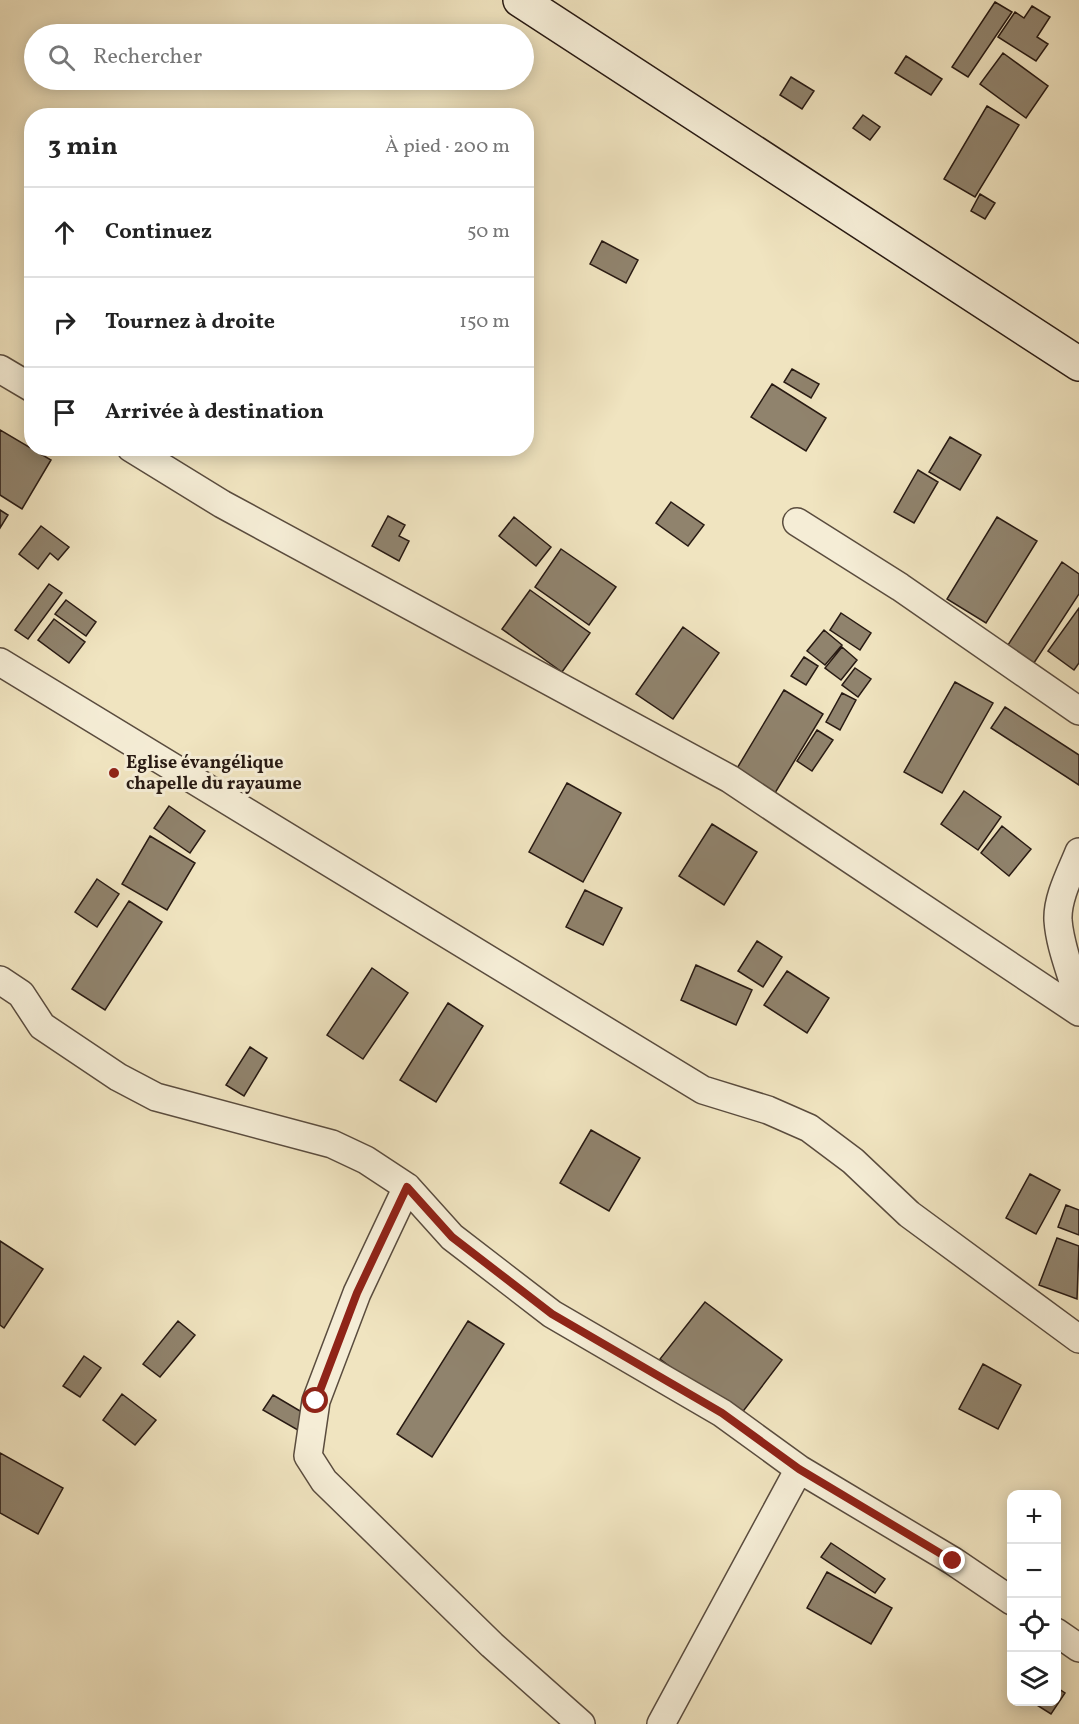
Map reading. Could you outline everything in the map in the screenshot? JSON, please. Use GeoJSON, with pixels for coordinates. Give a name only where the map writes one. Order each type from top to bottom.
{"type":"FeatureCollection","features":[{"type":"Feature","properties":{"kind":"street"},"geometry":{"type":"LineString","coordinates":[[520,0],[1079,364]]}},
{"type":"Feature","properties":{"kind":"street"},"geometry":{"type":"LineString","coordinates":[[0,369],[24,383]]}},
{"type":"Feature","properties":{"kind":"street"},"geometry":{"type":"LineString","coordinates":[[144,456],[222,504],[730,779],[1079,1012]]}},
{"type":"Feature","properties":{"kind":"street"},"geometry":{"type":"LineString","coordinates":[[797,522],[900,587],[1079,711]]}},
{"type":"Feature","properties":{"kind":"street"},"geometry":{"type":"LineString","coordinates":[[0,662],[703,1090],[768,1110],[809,1128],[853,1161],[909,1214],[1079,1340]]}},
{"type":"Feature","properties":{"kind":"street"},"geometry":{"type":"LineString","coordinates":[[1079,852],[1066,885],[1058,919],[1066,964],[1079,1003]]}},
{"type":"Feature","properties":{"kind":"street"},"geometry":{"type":"LineString","coordinates":[[0,980],[21,994],[42,1026],[118,1077],[156,1097],[332,1144],[366,1160],[407,1187],[452,1237],[552,1314],[722,1413],[799,1469],[953,1561],[1008,1598]]}},
{"type":"Feature","properties":{"kind":"street"},"geometry":{"type":"LineString","coordinates":[[407,1187],[357,1293],[316,1401],[309,1456],[324,1482],[492,1645],[581,1724]]}},
{"type":"Feature","properties":{"kind":"street"},"geometry":{"type":"LineString","coordinates":[[661,1724],[799,1469]]}},
{"type":"Feature","properties":{"kind":"street"},"geometry":{"type":"LineString","coordinates":[[1061,1635],[1079,1648]]}},
{"type":"Feature","properties":{"kind":"building"},"geometry":{"type":"Polygon","coordinates":[[[995,2],[1012,12],[968,77],[952,67],[995,2]]]}},
{"type":"Feature","properties":{"kind":"building"},"geometry":{"type":"Polygon","coordinates":[[[1032,6],[1050,17],[1037,37],[1048,44],[1036,61],[998,37],[1015,12],[1024,18],[1032,6]]]}},
{"type":"Feature","properties":{"kind":"building"},"geometry":{"type":"Polygon","coordinates":[[[1003,53],[1048,86],[1026,118],[980,84],[1003,53]]]}},
{"type":"Feature","properties":{"kind":"building"},"geometry":{"type":"Polygon","coordinates":[[[906,56],[942,79],[931,95],[895,73],[906,56]]]}},
{"type":"Feature","properties":{"kind":"building"},"geometry":{"type":"Polygon","coordinates":[[[791,77],[814,91],[802,109],[780,95],[791,77]]]}},
{"type":"Feature","properties":{"kind":"building"},"geometry":{"type":"Polygon","coordinates":[[[987,106],[1019,125],[975,197],[944,179],[987,106]]]}},
{"type":"Feature","properties":{"kind":"building"},"geometry":{"type":"Polygon","coordinates":[[[863,115],[880,127],[870,140],[853,128],[863,115]]]}},
{"type":"Feature","properties":{"kind":"building"},"geometry":{"type":"Polygon","coordinates":[[[980,194],[995,203],[985,219],[971,211],[980,194]]]}},
{"type":"Feature","properties":{"kind":"building"},"geometry":{"type":"Polygon","coordinates":[[[602,241],[638,260],[626,283],[590,264],[602,241]]]}},
{"type":"Feature","properties":{"kind":"building"},"geometry":{"type":"Polygon","coordinates":[[[792,369],[819,384],[811,398],[784,382],[792,369]]]}},
{"type":"Feature","properties":{"kind":"building"},"geometry":{"type":"Polygon","coordinates":[[[772,384],[826,418],[806,451],[751,417],[772,384]]]}},
{"type":"Feature","properties":{"kind":"building"},"geometry":{"type":"Polygon","coordinates":[[[0,430],[24,444],[24,456],[44,456],[51,460],[22,509],[0,495],[0,430]]]}},
{"type":"Feature","properties":{"kind":"building"},"geometry":{"type":"Polygon","coordinates":[[[950,437],[981,455],[960,490],[929,472],[950,437]]]}},
{"type":"Feature","properties":{"kind":"building"},"geometry":{"type":"Polygon","coordinates":[[[918,470],[938,482],[914,523],[894,512],[918,470]]]}},
{"type":"Feature","properties":{"kind":"building"},"geometry":{"type":"Polygon","coordinates":[[[671,502],[704,525],[688,546],[656,523],[671,502]]]}},
{"type":"Feature","properties":{"kind":"building"},"geometry":{"type":"Polygon","coordinates":[[[0,510],[8,515],[0,528],[0,510]]]}},
{"type":"Feature","properties":{"kind":"building"},"geometry":{"type":"Polygon","coordinates":[[[388,516],[405,525],[399,536],[409,541],[399,561],[372,546],[388,516]]]}},
{"type":"Feature","properties":{"kind":"building"},"geometry":{"type":"Polygon","coordinates":[[[514,517],[551,547],[536,566],[499,536],[514,517]]]}},
{"type":"Feature","properties":{"kind":"building"},"geometry":{"type":"Polygon","coordinates":[[[997,517],[1037,541],[986,623],[947,599],[997,517]]]}},
{"type":"Feature","properties":{"kind":"building"},"geometry":{"type":"Polygon","coordinates":[[[41,526],[69,547],[58,560],[50,553],[38,569],[19,554],[41,526]]]}},
{"type":"Feature","properties":{"kind":"building"},"geometry":{"type":"Polygon","coordinates":[[[561,549],[616,587],[589,625],[535,587],[561,549]]]}},
{"type":"Feature","properties":{"kind":"building"},"geometry":{"type":"Polygon","coordinates":[[[1062,562],[1079,574],[1079,594],[1030,669],[1004,651],[1062,562]]]}},
{"type":"Feature","properties":{"kind":"building"},"geometry":{"type":"Polygon","coordinates":[[[49,584],[62,593],[28,639],[15,630],[49,584]]]}},
{"type":"Feature","properties":{"kind":"building"},"geometry":{"type":"Polygon","coordinates":[[[530,590],[590,633],[562,672],[502,629],[530,590]]]}},
{"type":"Feature","properties":{"kind":"building"},"geometry":{"type":"Polygon","coordinates":[[[66,600],[96,622],[86,636],[55,614],[66,600]]]}},
{"type":"Feature","properties":{"kind":"building"},"geometry":{"type":"Polygon","coordinates":[[[1079,608],[1079,663],[1074,670],[1048,651],[1079,608]]]}},
{"type":"Feature","properties":{"kind":"building"},"geometry":{"type":"Polygon","coordinates":[[[841,613],[871,633],[860,650],[830,630],[841,613]]]}},
{"type":"Feature","properties":{"kind":"building"},"geometry":{"type":"Polygon","coordinates":[[[54,619],[85,642],[69,663],[38,640],[54,619]]]}},
{"type":"Feature","properties":{"kind":"building"},"geometry":{"type":"Polygon","coordinates":[[[683,627],[719,653],[673,719],[636,694],[683,627]]]}},
{"type":"Feature","properties":{"kind":"building"},"geometry":{"type":"Polygon","coordinates":[[[824,630],[842,645],[825,665],[807,651],[824,630]]]}},
{"type":"Feature","properties":{"kind":"building"},"geometry":{"type":"Polygon","coordinates":[[[842,647],[857,660],[841,680],[825,668],[842,647]]]}},
{"type":"Feature","properties":{"kind":"building"},"geometry":{"type":"Polygon","coordinates":[[[804,657],[818,666],[806,685],[791,676],[804,657]]]}},
{"type":"Feature","properties":{"kind":"building"},"geometry":{"type":"Polygon","coordinates":[[[855,668],[871,679],[858,697],[842,685],[855,668]]]}},
{"type":"Feature","properties":{"kind":"building"},"geometry":{"type":"Polygon","coordinates":[[[955,682],[993,703],[942,793],[904,772],[955,682]]]}},
{"type":"Feature","properties":{"kind":"building"},"geometry":{"type":"Polygon","coordinates":[[[784,690],[823,714],[775,793],[736,770],[784,690]]]}},
{"type":"Feature","properties":{"kind":"building"},"geometry":{"type":"Polygon","coordinates":[[[842,693],[856,700],[840,730],[826,722],[842,693]]]}},
{"type":"Feature","properties":{"kind":"building"},"geometry":{"type":"Polygon","coordinates":[[[1005,707],[1079,755],[1079,785],[991,728],[1005,707]]]}},
{"type":"Feature","properties":{"kind":"building"},"geometry":{"type":"Polygon","coordinates":[[[817,730],[833,740],[812,771],[797,761],[817,730]]]}},
{"type":"Feature","properties":{"kind":"building"},"geometry":{"type":"Polygon","coordinates":[[[567,783],[621,813],[583,882],[529,852],[567,783]]]}},
{"type":"Feature","properties":{"kind":"building"},"geometry":{"type":"Polygon","coordinates":[[[964,791],[1001,817],[978,850],[941,824],[964,791]]]}},
{"type":"Feature","properties":{"kind":"building"},"geometry":{"type":"Polygon","coordinates":[[[169,806],[205,831],[190,853],[154,828],[169,806]]]}},
{"type":"Feature","properties":{"kind":"building"},"geometry":{"type":"Polygon","coordinates":[[[712,824],[757,852],[724,905],[679,876],[712,824]]]}},
{"type":"Feature","properties":{"kind":"building"},"geometry":{"type":"Polygon","coordinates":[[[1002,826],[1031,849],[1009,876],[981,853],[1002,826]]]}},
{"type":"Feature","properties":{"kind":"building"},"geometry":{"type":"Polygon","coordinates":[[[150,836],[195,863],[167,910],[122,884],[150,836]]]}},
{"type":"Feature","properties":{"kind":"building"},"geometry":{"type":"Polygon","coordinates":[[[97,879],[119,894],[97,927],[75,912],[97,879]]]}},
{"type":"Feature","properties":{"kind":"building"},"geometry":{"type":"Polygon","coordinates":[[[585,890],[622,908],[603,945],[566,927],[585,890]]]}},
{"type":"Feature","properties":{"kind":"building"},"geometry":{"type":"Polygon","coordinates":[[[129,901],[162,922],[105,1010],[72,989],[129,901]]]}},
{"type":"Feature","properties":{"kind":"building"},"geometry":{"type":"Polygon","coordinates":[[[757,941],[782,957],[763,987],[738,971],[757,941]]]}},
{"type":"Feature","properties":{"kind":"building"},"geometry":{"type":"Polygon","coordinates":[[[696,965],[752,990],[736,1025],[681,1000],[696,965]]]}},
{"type":"Feature","properties":{"kind":"building"},"geometry":{"type":"Polygon","coordinates":[[[372,968],[408,993],[363,1059],[327,1035],[372,968]]]}},
{"type":"Feature","properties":{"kind":"building"},"geometry":{"type":"Polygon","coordinates":[[[787,971],[829,998],[807,1033],[764,1005],[787,971]]]}},
{"type":"Feature","properties":{"kind":"building"},"geometry":{"type":"Polygon","coordinates":[[[448,1003],[483,1026],[436,1102],[400,1080],[448,1003]]]}},
{"type":"Feature","properties":{"kind":"building"},"geometry":{"type":"Polygon","coordinates":[[[250,1047],[267,1058],[244,1096],[226,1085],[250,1047]]]}},
{"type":"Feature","properties":{"kind":"building"},"geometry":{"type":"Polygon","coordinates":[[[591,1130],[640,1158],[609,1211],[560,1183],[591,1130]]]}},
{"type":"Feature","properties":{"kind":"building"},"geometry":{"type":"Polygon","coordinates":[[[1030,1174],[1060,1190],[1036,1234],[1006,1218],[1030,1174]]]}},
{"type":"Feature","properties":{"kind":"building"},"geometry":{"type":"Polygon","coordinates":[[[1066,1205],[1079,1210],[1079,1235],[1058,1227],[1066,1205]]]}},
{"type":"Feature","properties":{"kind":"building"},"geometry":{"type":"Polygon","coordinates":[[[1057,1238],[1079,1246],[1077,1299],[1039,1285],[1057,1238]]]}},
{"type":"Feature","properties":{"kind":"building"},"geometry":{"type":"Polygon","coordinates":[[[0,1241],[43,1269],[4,1328],[0,1325],[0,1241]]]}},
{"type":"Feature","properties":{"kind":"building"},"geometry":{"type":"Polygon","coordinates":[[[705,1302],[782,1360],[738,1418],[660,1359],[705,1302]]]}},
{"type":"Feature","properties":{"kind":"building"},"geometry":{"type":"Polygon","coordinates":[[[178,1321],[195,1335],[160,1377],[143,1364],[178,1321]]]}},
{"type":"Feature","properties":{"kind":"building"},"geometry":{"type":"Polygon","coordinates":[[[468,1321],[504,1344],[432,1457],[397,1434],[468,1321]]]}},
{"type":"Feature","properties":{"kind":"building"},"geometry":{"type":"Polygon","coordinates":[[[84,1356],[101,1368],[80,1397],[63,1386],[84,1356]]]}},
{"type":"Feature","properties":{"kind":"building"},"geometry":{"type":"Polygon","coordinates":[[[983,1364],[1021,1385],[998,1429],[959,1409],[983,1364]]]}},
{"type":"Feature","properties":{"kind":"building"},"geometry":{"type":"Polygon","coordinates":[[[122,1394],[156,1420],[135,1445],[103,1420],[122,1394]]]}},
{"type":"Feature","properties":{"kind":"building"},"geometry":{"type":"Polygon","coordinates":[[[273,1395],[312,1418],[303,1433],[263,1410],[273,1395]]]}},
{"type":"Feature","properties":{"kind":"building"},"geometry":{"type":"Polygon","coordinates":[[[0,1453],[63,1488],[38,1534],[0,1513],[0,1453]]]}},
{"type":"Feature","properties":{"kind":"building"},"geometry":{"type":"Polygon","coordinates":[[[831,1543],[885,1579],[875,1593],[821,1557],[831,1543]]]}},
{"type":"Feature","properties":{"kind":"building"},"geometry":{"type":"Polygon","coordinates":[[[827,1572],[892,1608],[871,1644],[807,1608],[827,1572]]]}},
{"type":"Feature","properties":{"kind":"building"},"geometry":{"type":"Polygon","coordinates":[[[1038,1706],[1056,1706],[1051,1714],[1038,1706]]]}},
{"type":"Feature","properties":{"kind":"place","name":"Eglise évangélique chapelle du rayaume"},"geometry":{"type":"Point","coordinates":[114,773]}},
{"type":"Feature","properties":{"kind":"route"},"geometry":{"type":"LineString","coordinates":[[316,1401],[357,1293],[407,1187],[452,1237],[552,1314],[722,1413],[799,1469],[953,1561]]}}]}
